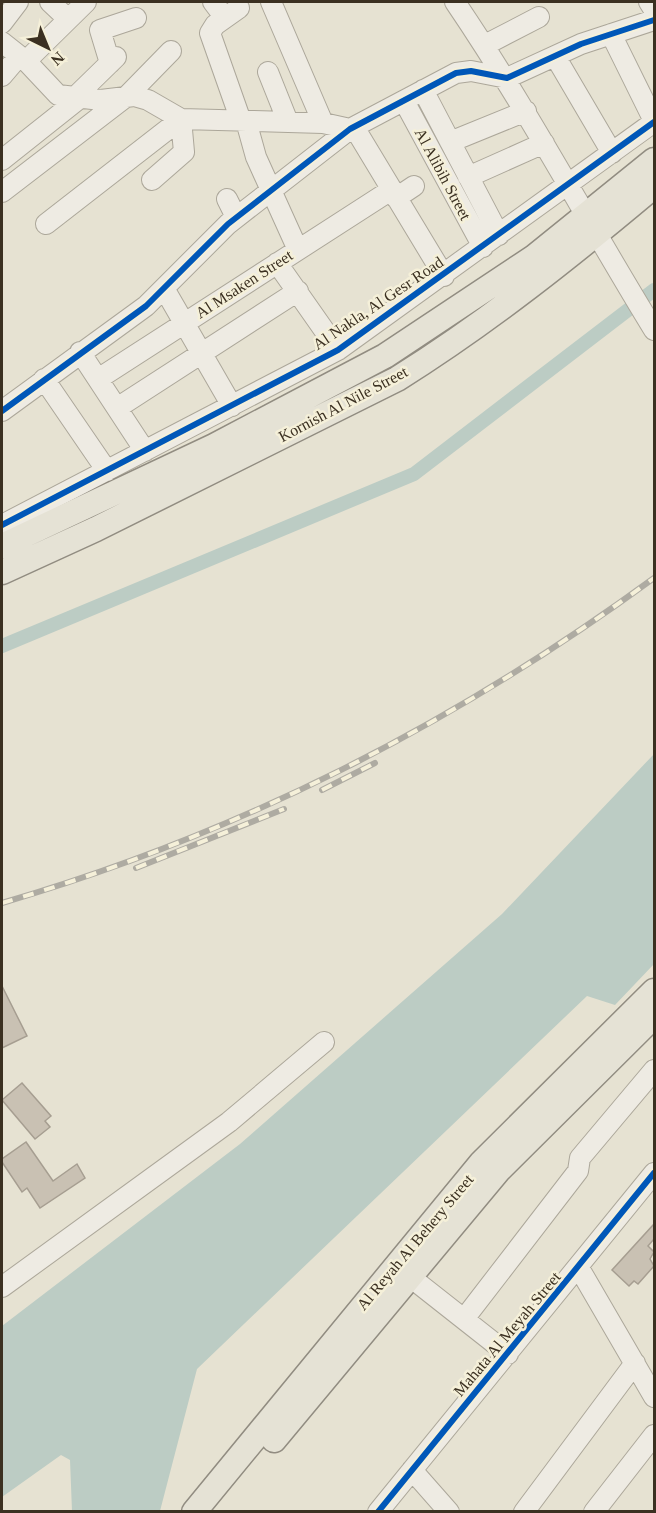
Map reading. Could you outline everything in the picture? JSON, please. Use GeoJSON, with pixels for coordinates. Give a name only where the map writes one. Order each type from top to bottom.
{"type":"FeatureCollection","features":[{"type":"Feature","properties":{"kind":"main road","name":"Kornish Al Nile Street"},"geometry":{"type":"LineString","coordinates":[[2,572],[96,530],[397,378],[448,345],[591,226],[654,160]]}},
{"type":"Feature","properties":{"kind":"main road","name":"Kornish Al Nile Street"},"geometry":{"type":"LineString","coordinates":[[2,546],[214,446],[385,356],[534,256],[591,226],[654,186]]}},
{"type":"Feature","properties":{"kind":"main road","name":"Al Reyah Al Behery Street"},"geometry":{"type":"LineString","coordinates":[[194,1512],[481,1163],[654,991]]}},
{"type":"Feature","properties":{"kind":"main road","name":"Al Reyah Al Behery Street"},"geometry":{"type":"LineString","coordinates":[[216,1512],[498,1171],[654,1016]]}},
{"type":"Feature","properties":{"kind":"street"},"geometry":{"type":"LineString","coordinates":[[2,23],[18,2]]}},
{"type":"Feature","properties":{"kind":"street"},"geometry":{"type":"LineString","coordinates":[[50,2],[68,19]]}},
{"type":"Feature","properties":{"kind":"street"},"geometry":{"type":"LineString","coordinates":[[2,76],[86,2]]}},
{"type":"Feature","properties":{"kind":"street"},"geometry":{"type":"LineString","coordinates":[[213,2],[232,13],[213,27],[210,37],[270,191],[298,250]]}},
{"type":"Feature","properties":{"kind":"street"},"geometry":{"type":"LineString","coordinates":[[271,2],[323,123]]}},
{"type":"Feature","properties":{"kind":"street"},"geometry":{"type":"LineString","coordinates":[[455,2],[507,78],[591,226],[654,330]]}},
{"type":"Feature","properties":{"kind":"street"},"geometry":{"type":"LineString","coordinates":[[649,2],[654,10]]}},
{"type":"Feature","properties":{"kind":"street"},"geometry":{"type":"LineString","coordinates":[[485,45],[539,17]]}},
{"type":"Feature","properties":{"kind":"street"},"geometry":{"type":"LineString","coordinates":[[2,160],[77,98],[113,60],[100,30],[136,18]]}},
{"type":"Feature","properties":{"kind":"street"},"geometry":{"type":"LineString","coordinates":[[2,411],[165,290],[236,217],[352,128],[464,70],[507,78],[555,56],[654,20]]}},
{"type":"Feature","properties":{"kind":"street"},"geometry":{"type":"LineString","coordinates":[[611,34],[654,121]]}},
{"type":"Feature","properties":{"kind":"street"},"geometry":{"type":"LineString","coordinates":[[2,42],[23,58],[55,93],[101,100],[126,96],[148,100],[182,119],[323,123],[352,128],[444,276]]}},
{"type":"Feature","properties":{"kind":"street"},"geometry":{"type":"LineString","coordinates":[[2,192],[126,96],[171,51]]}},
{"type":"Feature","properties":{"kind":"street"},"geometry":{"type":"LineString","coordinates":[[555,56],[612,153]]}},
{"type":"Feature","properties":{"kind":"street"},"geometry":{"type":"LineString","coordinates":[[268,72],[288,122]]}},
{"type":"Feature","properties":{"kind":"street"},"geometry":{"type":"LineString","coordinates":[[423,90],[499,235]]}},
{"type":"Feature","properties":{"kind":"street","name":"Al Alibih Street"},"geometry":{"type":"LineString","coordinates":[[404,101],[483,247]]}},
{"type":"Feature","properties":{"kind":"street"},"geometry":{"type":"LineString","coordinates":[[450,142],[526,111]]}},
{"type":"Feature","properties":{"kind":"street"},"geometry":{"type":"LineString","coordinates":[[152,180],[184,152],[182,119]]}},
{"type":"Feature","properties":{"kind":"street"},"geometry":{"type":"LineString","coordinates":[[46,224],[182,119]]}},
{"type":"Feature","properties":{"kind":"street","name":"Al Nakla, Al Gesr Road"},"geometry":{"type":"LineString","coordinates":[[2,525],[338,350],[444,276],[654,121]]}},
{"type":"Feature","properties":{"kind":"street"},"geometry":{"type":"LineString","coordinates":[[468,177],[544,143]]}},
{"type":"Feature","properties":{"kind":"street","name":"Al Msaken Street"},"geometry":{"type":"LineString","coordinates":[[98,379],[298,250],[394,194],[414,186]]}},
{"type":"Feature","properties":{"kind":"street"},"geometry":{"type":"LineString","coordinates":[[227,199],[236,217]]}},
{"type":"Feature","properties":{"kind":"street"},"geometry":{"type":"LineString","coordinates":[[277,263],[338,350]]}},
{"type":"Feature","properties":{"kind":"street"},"geometry":{"type":"LineString","coordinates":[[165,290],[232,406]]}},
{"type":"Feature","properties":{"kind":"street"},"geometry":{"type":"LineString","coordinates":[[117,408],[298,291]]}},
{"type":"Feature","properties":{"kind":"street"},"geometry":{"type":"LineString","coordinates":[[80,352],[145,451]]}},
{"type":"Feature","properties":{"kind":"street"},"geometry":{"type":"LineString","coordinates":[[44,379],[107,471]]}},
{"type":"Feature","properties":{"kind":"street"},"geometry":{"type":"LineString","coordinates":[[2,1287],[179,1160],[278,1083],[324,1042]]}},
{"type":"Feature","properties":{"kind":"street"},"geometry":{"type":"LineString","coordinates":[[464,1319],[578,1171],[580,1158],[654,1070]]}},
{"type":"Feature","properties":{"kind":"street","name":"Mahata Al Meyah Street"},"geometry":{"type":"LineString","coordinates":[[378,1512],[579,1268],[654,1173]]}},
{"type":"Feature","properties":{"kind":"street"},"geometry":{"type":"LineString","coordinates":[[579,1268],[654,1397]]}},
{"type":"Feature","properties":{"kind":"street"},"geometry":{"type":"LineString","coordinates":[[410,1276],[508,1354]]}},
{"type":"Feature","properties":{"kind":"street"},"geometry":{"type":"LineString","coordinates":[[524,1512],[635,1363]]}},
{"type":"Feature","properties":{"kind":"street"},"geometry":{"type":"LineString","coordinates":[[594,1512],[654,1435]]}},
{"type":"Feature","properties":{"kind":"street"},"geometry":{"type":"LineString","coordinates":[[412,1470],[448,1512]]}},
{"type":"Feature","properties":{"kind":"shaded area"},"geometry":{"type":"Polygon","coordinates":[[[654,754],[654,964],[615,1005],[587,996],[197,1369],[160,1511],[72,1511],[70,1460],[61,1455],[2,1497],[2,1326],[240,1144],[502,914],[654,754]]]}},
{"type":"Feature","properties":{"kind":"building"},"geometry":{"type":"Polygon","coordinates":[[[2,986],[27,1036],[2,1048],[2,986]]]}},
{"type":"Feature","properties":{"kind":"building"},"geometry":{"type":"Polygon","coordinates":[[[22,1083],[51,1116],[45,1121],[50,1127],[35,1139],[2,1100],[22,1083]]]}},
{"type":"Feature","properties":{"kind":"building"},"geometry":{"type":"Polygon","coordinates":[[[26,1142],[53,1181],[77,1164],[85,1178],[40,1208],[27,1188],[22,1192],[2,1162],[2,1159],[26,1142]]]}},
{"type":"Feature","properties":{"kind":"building"},"geometry":{"type":"Polygon","coordinates":[[[654,1224],[654,1239],[648,1246],[654,1252],[650,1259],[654,1266],[638,1284],[634,1281],[629,1286],[612,1270],[654,1224]]]}},
{"type":"Feature","properties":{"kind":"waterway"},"geometry":{"type":"LineString","coordinates":[[2,646],[414,474],[654,290]]}},
{"type":"Feature","properties":{"kind":"railway"},"geometry":{"type":"LineString","coordinates":[[2,903],[90,875],[176,843],[260,808],[342,769],[422,727],[501,681],[654,578]]}},
{"type":"Feature","properties":{"kind":"railway"},"geometry":{"type":"LineString","coordinates":[[322,790],[375,763]]}},
{"type":"Feature","properties":{"kind":"railway"},"geometry":{"type":"LineString","coordinates":[[136,868],[284,809]]}},
{"type":"Feature","properties":{"kind":"cycle path"},"geometry":{"type":"LineString","coordinates":[[2,411],[146,306],[228,224],[350,129],[456,73],[471,71],[507,78],[581,44],[654,20]]}},
{"type":"Feature","properties":{"kind":"cycle path"},"geometry":{"type":"LineString","coordinates":[[2,525],[338,350],[654,122]]}},
{"type":"Feature","properties":{"kind":"cycle path"},"geometry":{"type":"LineString","coordinates":[[378,1512],[654,1173]]}}]}
